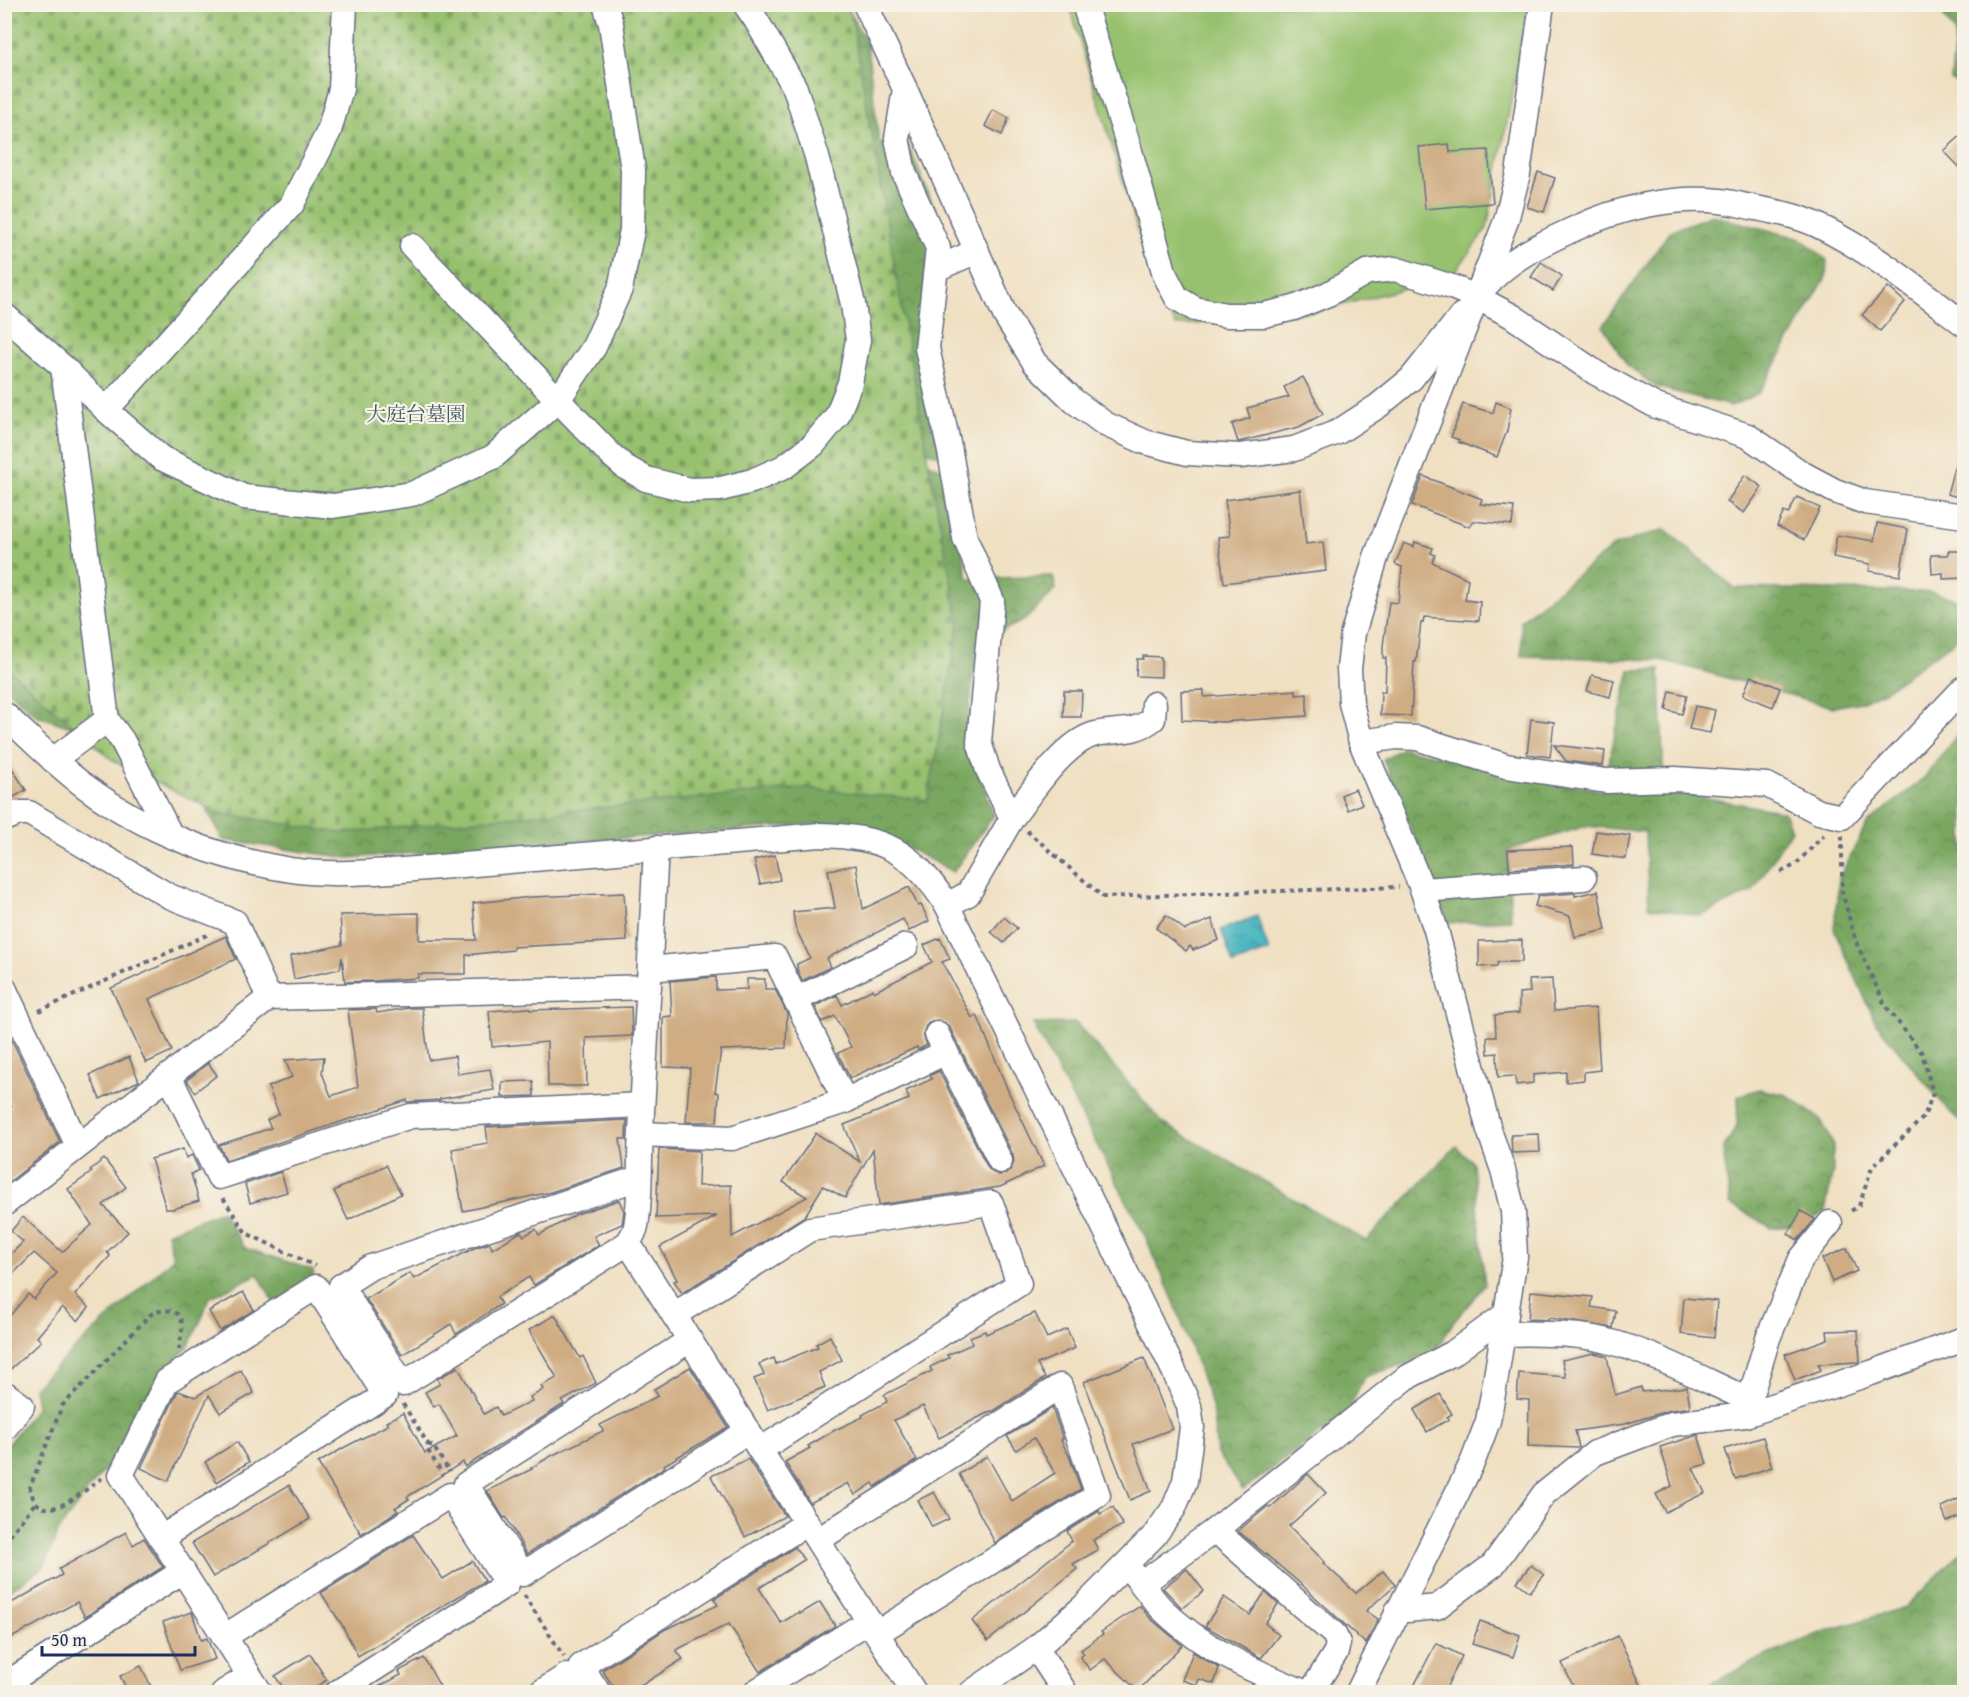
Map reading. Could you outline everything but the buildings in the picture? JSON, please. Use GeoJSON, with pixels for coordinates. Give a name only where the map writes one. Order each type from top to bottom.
{"type":"FeatureCollection","features":[{"type":"Feature","properties":{"kind":"street"},"geometry":{"type":"LineString","coordinates":[[106,410],[292,204],[329,131],[341,89],[345,4]]}},
{"type":"Feature","properties":{"kind":"street"},"geometry":{"type":"LineString","coordinates":[[4,315],[161,458],[244,497],[333,506],[412,494],[493,457],[558,400],[594,347],[620,289],[632,230],[633,170],[611,24],[605,4]]}},
{"type":"Feature","properties":{"kind":"street"},"geometry":{"type":"LineString","coordinates":[[412,246],[610,454],[625,467],[645,479],[690,490],[721,489],[752,482],[784,468],[813,445],[837,416],[850,383],[858,340],[853,304],[817,157],[795,87],[745,4]]}},
{"type":"Feature","properties":{"kind":"street"},"geometry":{"type":"LineString","coordinates":[[1084,4],[1128,144],[1165,274],[1177,298],[1195,309],[1226,315],[1264,315],[1294,308],[1328,294],[1367,272],[1395,269],[1476,297],[1512,316],[1587,368],[1646,401],[1748,436],[1803,474],[1835,491],[1865,502],[1965,516]]}},
{"type":"Feature","properties":{"kind":"street"},"geometry":{"type":"LineString","coordinates":[[1358,1692],[1488,1422],[1515,1257],[1513,1211],[1436,930],[1422,888],[1361,742],[1351,703],[1349,669],[1353,633],[1376,557],[1506,221],[1518,174],[1542,4]]}},
{"type":"Feature","properties":{"kind":"street"},"geometry":{"type":"LineString","coordinates":[[865,6],[905,89],[1005,315],[1035,363],[1074,401],[1105,424],[1145,442],[1187,453],[1240,456],[1294,449],[1338,432],[1378,406],[1411,379],[1495,275],[1514,260],[1591,221],[1623,210],[1668,202],[1720,201],[1792,216],[1816,225],[1861,249],[1965,324]]}},
{"type":"Feature","properties":{"kind":"street"},"geometry":{"type":"LineString","coordinates":[[905,89],[897,138],[903,173],[939,248],[927,348],[950,452],[965,538],[992,601],[979,742],[988,770],[1012,818]]}},
{"type":"Feature","properties":{"kind":"street"},"geometry":{"type":"LineString","coordinates":[[936,269],[977,251]]}},
{"type":"Feature","properties":{"kind":"street"},"geometry":{"type":"LineString","coordinates":[[63,367],[107,720],[122,740],[171,836]]}},
{"type":"Feature","properties":{"kind":"street"},"geometry":{"type":"LineString","coordinates":[[1361,742],[1396,736],[1417,738],[1506,766],[1606,781],[1675,779],[1767,785],[1819,812],[1842,817],[1965,688]]}},
{"type":"Feature","properties":{"kind":"street"},"geometry":{"type":"LineString","coordinates":[[947,905],[968,894],[1012,818],[1048,771],[1075,745],[1094,734],[1130,731],[1143,727],[1153,719],[1154,704]]}},
{"type":"Feature","properties":{"kind":"street"},"geometry":{"type":"LineString","coordinates":[[4,714],[87,788],[171,836],[230,857],[292,870],[342,873],[820,836],[850,836],[872,840],[917,864],[931,880],[947,905],[1174,1371],[1189,1406],[1192,1427],[1185,1481],[1174,1508],[1154,1536],[1083,1607],[1036,1648],[972,1692]]}},
{"type":"Feature","properties":{"kind":"street"},"geometry":{"type":"LineString","coordinates":[[53,760],[107,720]]}},
{"type":"Feature","properties":{"kind":"street"},"geometry":{"type":"LineString","coordinates":[[4,819],[19,813],[29,813],[169,896],[235,922],[269,998]]}},
{"type":"Feature","properties":{"kind":"street"},"geometry":{"type":"LineString","coordinates":[[639,1178],[371,1267],[341,1286],[403,1384],[628,1243],[636,1228],[639,1178],[642,1105],[656,848]]}},
{"type":"Feature","properties":{"kind":"street"},"geometry":{"type":"LineString","coordinates":[[1422,888],[1584,878]]}},
{"type":"Feature","properties":{"kind":"street"},"geometry":{"type":"LineString","coordinates":[[795,1000],[906,946]]}},
{"type":"Feature","properties":{"kind":"street"},"geometry":{"type":"LineString","coordinates":[[4,1204],[269,998],[649,978],[775,957],[845,1101]]}},
{"type":"Feature","properties":{"kind":"street"},"geometry":{"type":"LineString","coordinates":[[4,988],[78,1146]]}},
{"type":"Feature","properties":{"kind":"street"},"geometry":{"type":"LineString","coordinates":[[641,1134],[732,1138],[845,1101],[942,1043],[1000,1161]]}},
{"type":"Feature","properties":{"kind":"street"},"geometry":{"type":"LineString","coordinates":[[169,1076],[219,1177],[411,1116],[642,1105]]}},
{"type":"Feature","properties":{"kind":"street"},"geometry":{"type":"LineString","coordinates":[[674,1315],[810,1228],[991,1203],[1019,1284],[523,1574],[466,1484],[690,1340]]}},
{"type":"Feature","properties":{"kind":"street"},"geometry":{"type":"LineString","coordinates":[[1747,1407],[1768,1338],[1802,1259],[1830,1223]]}},
{"type":"Feature","properties":{"kind":"street"},"geometry":{"type":"LineString","coordinates":[[628,1243],[914,1692]]}},
{"type":"Feature","properties":{"kind":"street"},"geometry":{"type":"LineString","coordinates":[[161,1538],[385,1395],[316,1287],[167,1381],[121,1475],[161,1538],[183,1571],[254,1684],[224,1692]]}},
{"type":"Feature","properties":{"kind":"street"},"geometry":{"type":"LineString","coordinates":[[1142,1584],[1215,1530],[1406,1378],[1504,1324],[1602,1340],[1634,1349],[1747,1407]]}},
{"type":"Feature","properties":{"kind":"street"},"geometry":{"type":"LineString","coordinates":[[1397,1611],[1437,1607],[1493,1565],[1544,1494],[1595,1453],[1672,1424],[1747,1407],[1871,1373],[1965,1339]]}},
{"type":"Feature","properties":{"kind":"street"},"geometry":{"type":"LineString","coordinates":[[598,1692],[582,1666],[1060,1386],[1098,1495],[873,1627],[755,1692]]}},
{"type":"Feature","properties":{"kind":"street"},"geometry":{"type":"LineString","coordinates":[[4,1393],[22,1406],[4,1429]]}},
{"type":"Feature","properties":{"kind":"street"},"geometry":{"type":"LineString","coordinates":[[224,1637],[450,1495],[507,1584],[338,1692]]}},
{"type":"Feature","properties":{"kind":"street"},"geometry":{"type":"LineString","coordinates":[[1215,1530],[1334,1634],[1338,1643],[1336,1652],[1311,1692]]}},
{"type":"Feature","properties":{"kind":"street"},"geometry":{"type":"LineString","coordinates":[[1127,1565],[1161,1607],[1203,1641],[1246,1668],[1304,1692]]}},
{"type":"Feature","properties":{"kind":"street"},"geometry":{"type":"LineString","coordinates":[[4,1685],[183,1571]]}},
{"type":"Feature","properties":{"kind":"street"},"geometry":{"type":"LineString","coordinates":[[1036,1648],[1065,1692]]}},
{"type":"Feature","properties":{"kind":"street"},"geometry":{"type":"LineString","coordinates":[[541,1692],[566,1676],[577,1692]]}},
{"type":"Feature","properties":{"kind":"path"},"geometry":{"type":"LineString","coordinates":[[1781,872],[1795,865],[1842,817]]}},
{"type":"Feature","properties":{"kind":"path"},"geometry":{"type":"LineString","coordinates":[[1830,1223],[1859,1206],[1872,1167],[1924,1117],[1933,1093],[1922,1053],[1885,1005],[1856,942],[1842,892],[1842,817]]}},
{"type":"Feature","properties":{"kind":"path"},"geometry":{"type":"LineString","coordinates":[[1012,818],[1103,897],[1422,888]]}},
{"type":"Feature","properties":{"kind":"path"},"geometry":{"type":"LineString","coordinates":[[20,1020],[235,922]]}},
{"type":"Feature","properties":{"kind":"path"},"geometry":{"type":"LineString","coordinates":[[219,1177],[224,1200],[246,1233],[313,1264],[317,1269]]}},
{"type":"Feature","properties":{"kind":"path"},"geometry":{"type":"LineString","coordinates":[[122,1473],[112,1472],[56,1508],[45,1509],[35,1503],[30,1487],[62,1406],[150,1316],[160,1309],[170,1310],[178,1316],[182,1323],[175,1376]]}},
{"type":"Feature","properties":{"kind":"path"},"geometry":{"type":"LineString","coordinates":[[428,1444],[433,1446],[453,1477]]}},
{"type":"Feature","properties":{"kind":"path"},"geometry":{"type":"LineString","coordinates":[[4,1543],[35,1503]]}},
{"type":"Feature","properties":{"kind":"green space","name":"大庭台墓園"},"geometry":{"type":"Polygon","coordinates":[[[5,5],[844,5],[851,14],[928,460],[959,623],[928,800],[803,788],[341,833],[219,813],[115,762],[5,666],[5,5]]]}},
{"type":"Feature","properties":{"kind":"green space"},"geometry":{"type":"Polygon","coordinates":[[[790,5],[846,5],[867,44],[879,142],[908,145],[953,252],[929,261],[924,396],[941,456],[905,445],[790,5]]]}},
{"type":"Feature","properties":{"kind":"green space"},"geometry":{"type":"Polygon","coordinates":[[[1069,5],[1529,5],[1487,228],[1453,275],[1320,311],[1176,326],[1154,284],[1069,5]]]}},
{"type":"Feature","properties":{"kind":"green space"},"geometry":{"type":"Polygon","coordinates":[[[1936,5],[1964,5],[1964,87],[1951,79],[1955,33],[1936,5]]]}},
{"type":"Feature","properties":{"kind":"green space"},"geometry":{"type":"Polygon","coordinates":[[[1712,215],[1802,239],[1827,260],[1826,277],[1759,393],[1731,406],[1656,387],[1627,365],[1603,326],[1670,231],[1712,215]]]}},
{"type":"Feature","properties":{"kind":"green space"},"geometry":{"type":"Polygon","coordinates":[[[4,361],[907,454],[945,470],[968,579],[1053,576],[1056,589],[1025,620],[977,643],[966,740],[994,815],[953,872],[874,830],[832,823],[348,858],[223,840],[179,755],[105,739],[36,715],[5,687],[4,361]]]}},
{"type":"Feature","properties":{"kind":"green space"},"geometry":{"type":"Polygon","coordinates":[[[1665,529],[1735,588],[1931,592],[1964,601],[1964,634],[1886,690],[1861,702],[1833,707],[1662,660],[1522,656],[1521,620],[1614,546],[1665,529]]]}},
{"type":"Feature","properties":{"kind":"green space"},"geometry":{"type":"Polygon","coordinates":[[[1660,669],[1664,790],[1784,812],[1791,830],[1753,891],[1701,916],[1649,907],[1645,832],[1586,826],[1508,850],[1511,920],[1448,923],[1383,759],[1403,748],[1602,791],[1630,670],[1660,669]]]}},
{"type":"Feature","properties":{"kind":"green space"},"geometry":{"type":"Polygon","coordinates":[[[1964,726],[1964,1125],[1948,1110],[1876,1023],[1834,929],[1839,878],[1867,824],[1923,779],[1964,726]]]}},
{"type":"Feature","properties":{"kind":"green space"},"geometry":{"type":"Polygon","coordinates":[[[1076,1023],[1163,1123],[1366,1241],[1456,1146],[1473,1163],[1485,1285],[1452,1324],[1433,1355],[1364,1377],[1347,1413],[1243,1490],[1217,1454],[1212,1406],[1175,1304],[1146,1238],[1033,1024],[1076,1023]]]}},
{"type":"Feature","properties":{"kind":"green space"},"geometry":{"type":"Polygon","coordinates":[[[1759,1089],[1787,1095],[1821,1120],[1833,1145],[1833,1170],[1825,1212],[1801,1225],[1772,1228],[1730,1204],[1723,1149],[1737,1126],[1738,1096],[1759,1089]]]}},
{"type":"Feature","properties":{"kind":"green space"},"geometry":{"type":"Polygon","coordinates":[[[221,1211],[245,1248],[313,1270],[315,1285],[275,1305],[258,1274],[209,1298],[187,1348],[157,1378],[123,1448],[59,1530],[44,1567],[5,1593],[5,1448],[37,1406],[34,1387],[173,1258],[167,1233],[221,1211]]]}},
{"type":"Feature","properties":{"kind":"green space"},"geometry":{"type":"Polygon","coordinates":[[[1962,1551],[1964,1554],[1964,1692],[1700,1692],[1705,1687],[1759,1659],[1823,1632],[1906,1607],[1962,1551]]]}},
{"type":"Feature","properties":{"kind":"water"},"geometry":{"type":"Polygon","coordinates":[[[1257,916],[1269,951],[1233,964],[1221,930],[1257,916]]]}}]}
